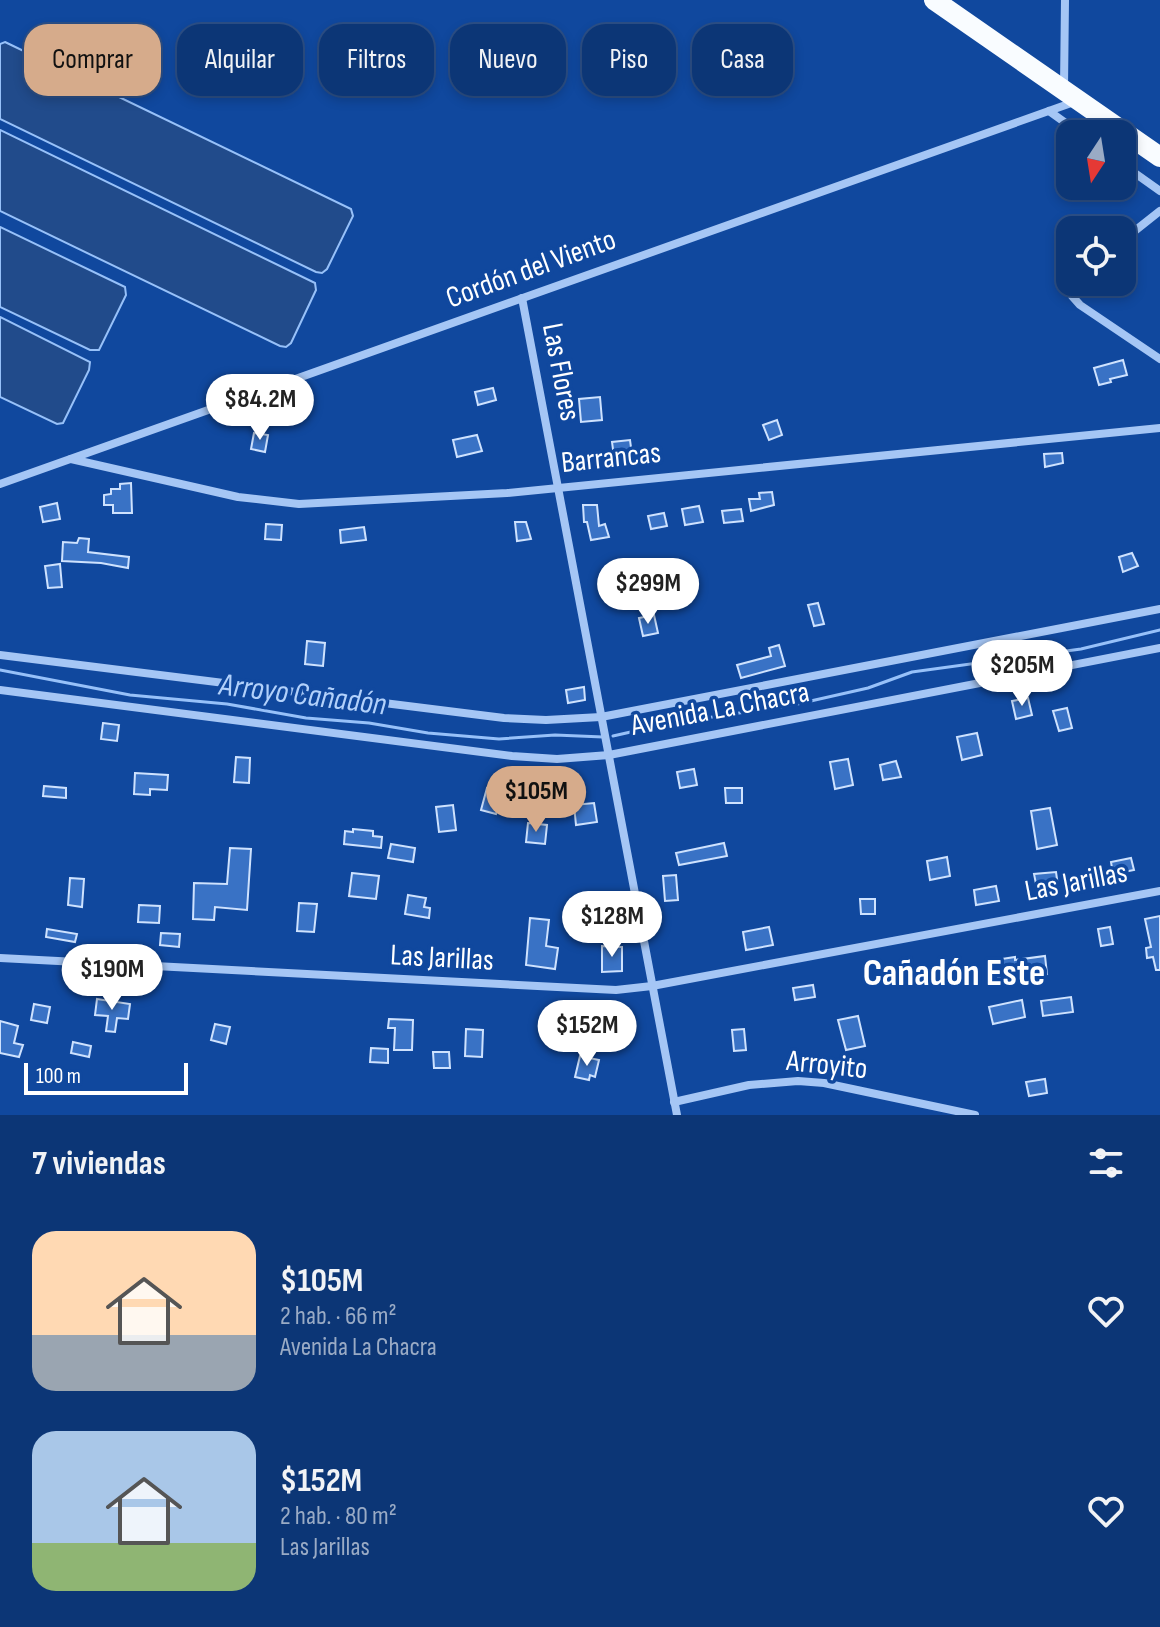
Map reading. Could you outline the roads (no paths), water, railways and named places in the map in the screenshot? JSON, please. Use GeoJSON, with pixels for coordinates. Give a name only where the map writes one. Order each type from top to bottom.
{"type":"FeatureCollection","features":[{"type":"Feature","properties":{"kind":"highway"},"geometry":{"type":"LineString","coordinates":[[934,0],[1160,157]]}},
{"type":"Feature","properties":{"kind":"street"},"geometry":{"type":"LineString","coordinates":[[1065,0],[1071,95]]}},
{"type":"Feature","properties":{"kind":"street","name":"Cordón del Viento"},"geometry":{"type":"LineString","coordinates":[[0,484],[1049,111],[1071,95]]}},
{"type":"Feature","properties":{"kind":"street"},"geometry":{"type":"LineString","coordinates":[[1049,111],[1062,120]]}},
{"type":"Feature","properties":{"kind":"street"},"geometry":{"type":"LineString","coordinates":[[1136,174],[1160,191]]}},
{"type":"Feature","properties":{"kind":"street"},"geometry":{"type":"LineString","coordinates":[[1136,230],[1160,211]]}},
{"type":"Feature","properties":{"kind":"street"},"geometry":{"type":"LineString","coordinates":[[1072,296],[1080,305],[1160,359]]}},
{"type":"Feature","properties":{"kind":"street","name":"Las Flores"},"geometry":{"type":"LineString","coordinates":[[522,298],[677,1115]]}},
{"type":"Feature","properties":{"kind":"street","name":"Barrancas"},"geometry":{"type":"LineString","coordinates":[[70,459],[280,504],[480,495],[1160,428]]}},
{"type":"Feature","properties":{"kind":"street","name":"Avenida La Chacra"},"geometry":{"type":"LineString","coordinates":[[0,655],[504,718],[546,720],[601,717],[1160,609]]}},
{"type":"Feature","properties":{"kind":"street","name":"Avenida La Chacra"},"geometry":{"type":"LineString","coordinates":[[0,690],[512,756],[557,759],[609,755],[1160,648]]}},
{"type":"Feature","properties":{"kind":"street","name":"Las Jarillas"},"geometry":{"type":"LineString","coordinates":[[0,958],[595,990],[652,986],[1160,891]]}},
{"type":"Feature","properties":{"kind":"street","name":"Arroyito"},"geometry":{"type":"LineString","coordinates":[[674,1102],[749,1085],[798,1081],[824,1083],[975,1115]]}},
{"type":"Feature","properties":{"kind":"water"},"geometry":{"type":"Polygon","coordinates":[[[5,42],[24,51],[24,96],[117,96],[351,209],[353,216],[327,269],[322,273],[316,272],[0,119],[0,44],[5,42]]]}},
{"type":"Feature","properties":{"kind":"water"},"geometry":{"type":"Polygon","coordinates":[[[0,130],[315,283],[316,290],[291,343],[286,347],[280,346],[0,211],[0,130]]]}},
{"type":"Feature","properties":{"kind":"water"},"geometry":{"type":"Polygon","coordinates":[[[0,227],[125,287],[126,295],[99,350],[90,350],[0,307],[0,227]]]}},
{"type":"Feature","properties":{"kind":"water"},"geometry":{"type":"Polygon","coordinates":[[[0,317],[90,362],[63,423],[57,424],[0,397],[0,317]]]}},
{"type":"Feature","properties":{"kind":"waterway","name":"Arroyo Cañadón"},"geometry":{"type":"LineString","coordinates":[[613,736],[666,724],[793,705],[868,688],[912,672],[1081,649],[1160,630]]}},
{"type":"Feature","properties":{"kind":"waterway","name":"Arroyo Cañadón"},"geometry":{"type":"LineString","coordinates":[[0,670],[130,695],[227,704],[306,718],[369,723],[428,733],[499,739],[555,735],[603,737]]}},
{"type":"Feature","properties":{"kind":"district","name":"Cañadón Este"},"geometry":{"type":"Point","coordinates":[954,973]}}]}
